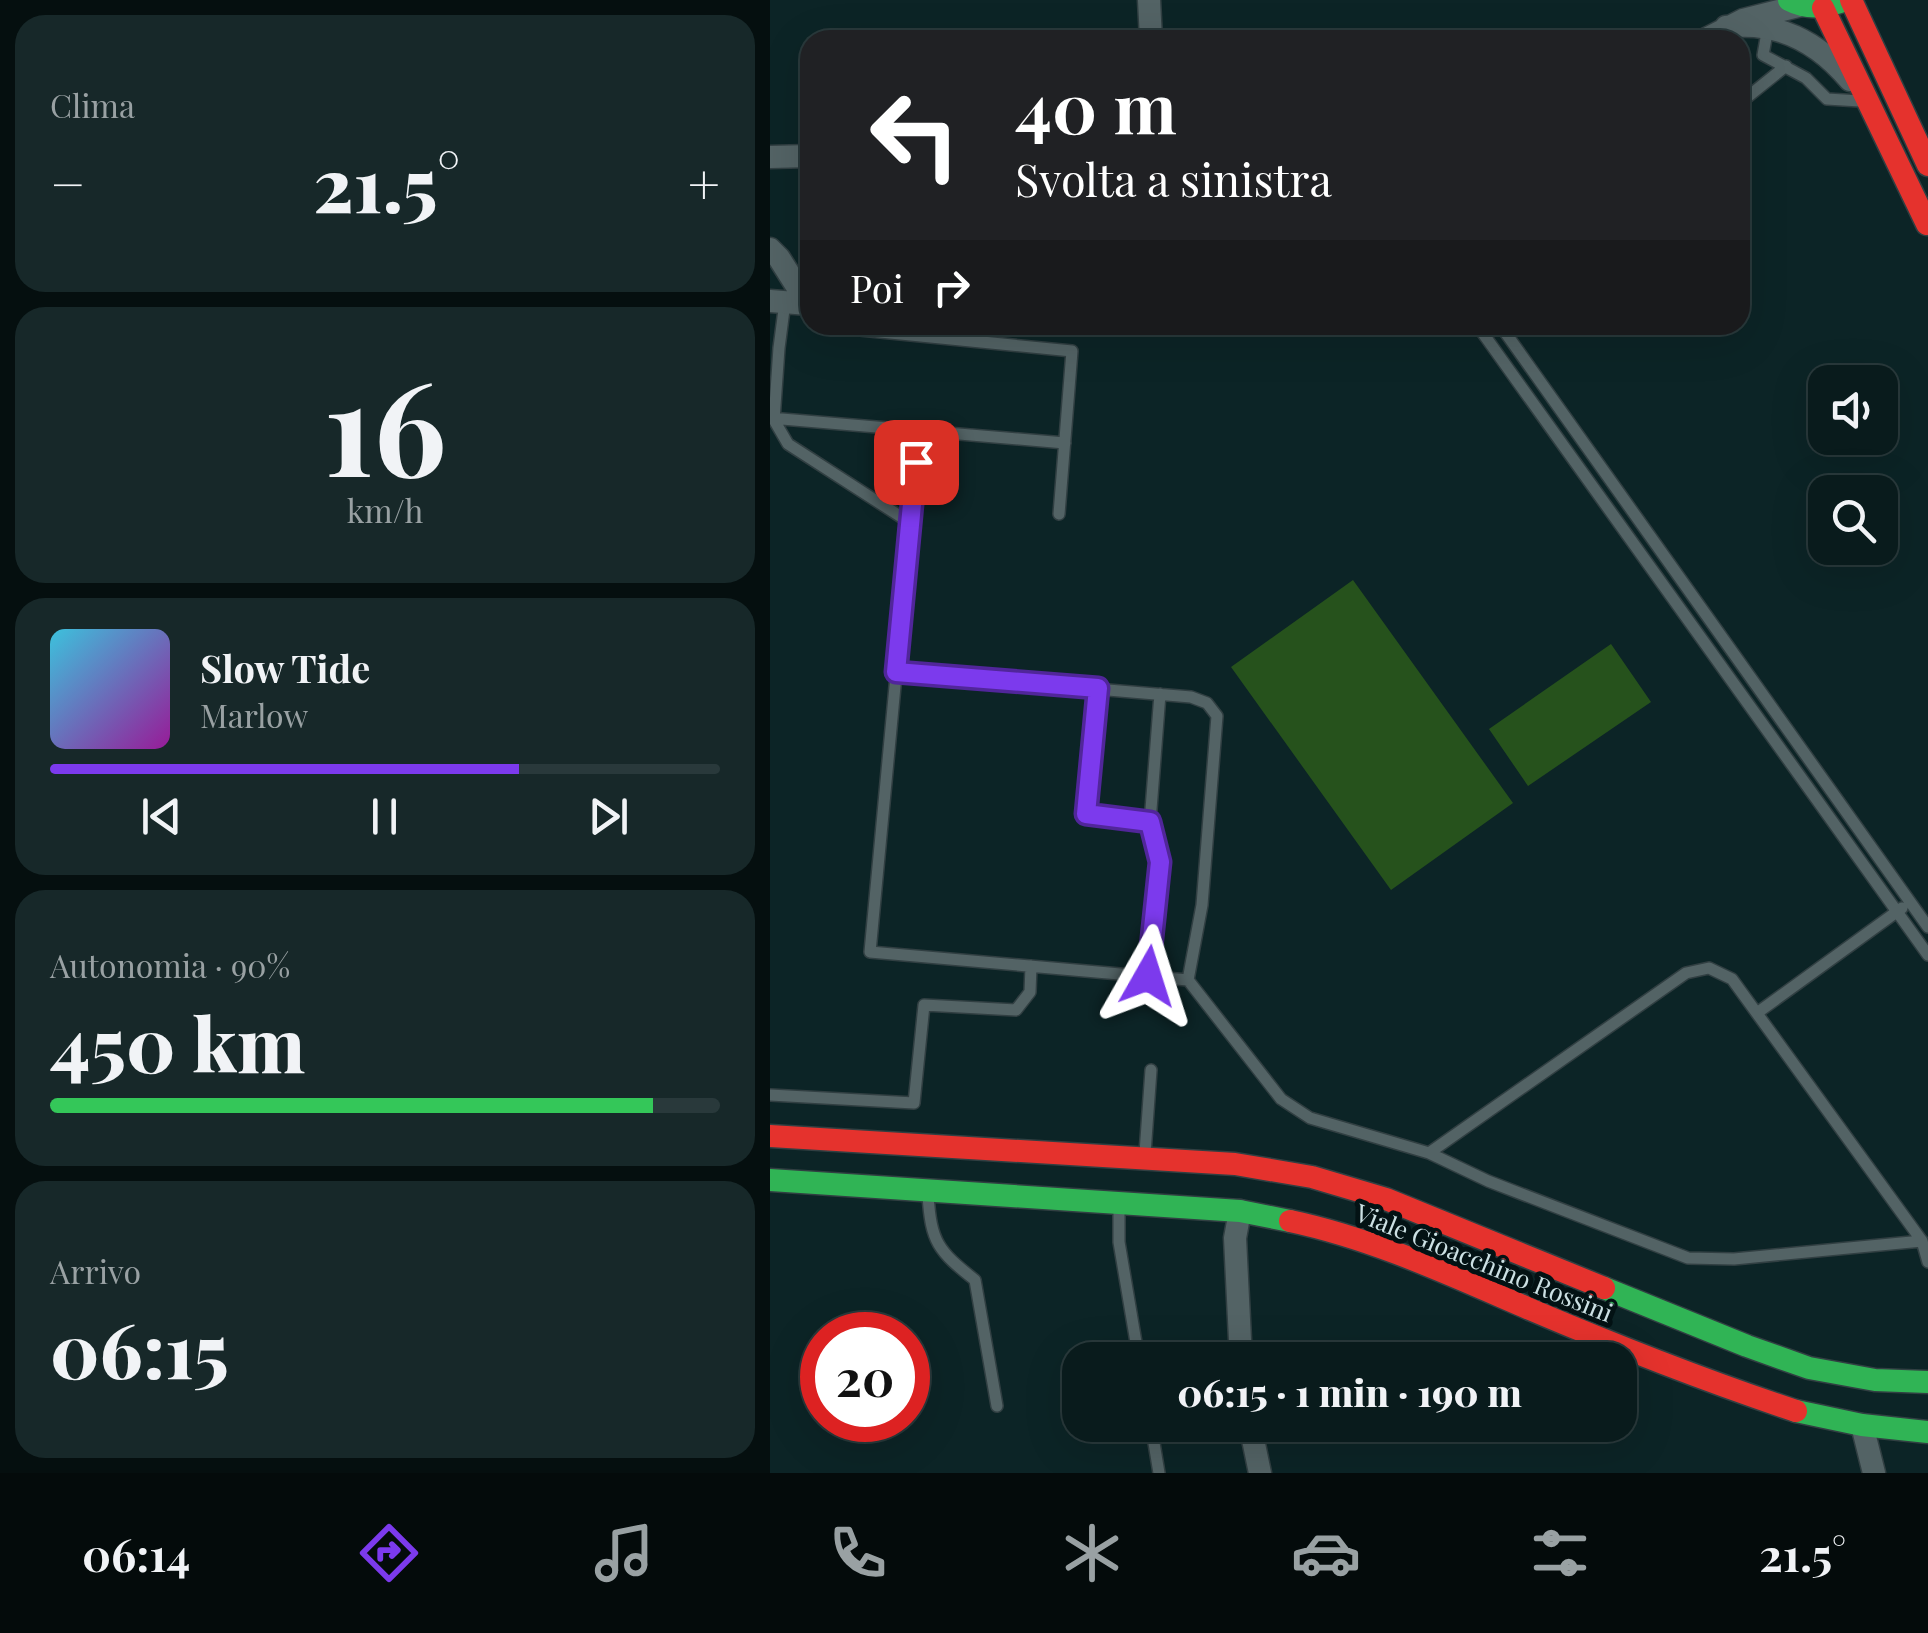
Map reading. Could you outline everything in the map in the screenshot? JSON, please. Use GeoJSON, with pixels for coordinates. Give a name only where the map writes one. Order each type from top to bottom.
{"type":"FeatureCollection","features":[{"type":"Feature","properties":{"kind":"main road"},"geometry":{"type":"LineString","coordinates":[[1794,3],[1840,3]]}},
{"type":"Feature","properties":{"kind":"main road"},"geometry":{"type":"LineString","coordinates":[[1840,3],[1867,102],[1927,224]]}},
{"type":"Feature","properties":{"kind":"main road"},"geometry":{"type":"LineString","coordinates":[[1840,3],[1918,118],[1928,165]]}},
{"type":"Feature","properties":{"kind":"main road","name":"Viale Gioacchino Rossini"},"geometry":{"type":"LineString","coordinates":[[770,1136],[1235,1164],[1312,1178],[1386,1199],[1809,1368],[1876,1380],[1928,1382]]}},
{"type":"Feature","properties":{"kind":"main road","name":"Viale Gioacchino Rossini"},"geometry":{"type":"LineString","coordinates":[[770,1180],[1240,1210],[1384,1246],[1640,1355],[1803,1413],[1928,1432]]}},
{"type":"Feature","properties":{"kind":"street"},"geometry":{"type":"LineString","coordinates":[[1150,0],[1151,30]]}},
{"type":"Feature","properties":{"kind":"street"},"geometry":{"type":"LineString","coordinates":[[1721,30],[1794,3]]}},
{"type":"Feature","properties":{"kind":"street"},"geometry":{"type":"LineString","coordinates":[[1726,27],[1768,27],[1794,36],[1843,72],[1867,102]]}},
{"type":"Feature","properties":{"kind":"street"},"geometry":{"type":"LineString","coordinates":[[770,157],[800,156]]}},
{"type":"Feature","properties":{"kind":"street"},"geometry":{"type":"LineString","coordinates":[[770,249],[779,258],[793,303]]}},
{"type":"Feature","properties":{"kind":"street"},"geometry":{"type":"LineString","coordinates":[[1240,1210],[1235,1238],[1240,1342]]}},
{"type":"Feature","properties":{"kind":"street"},"geometry":{"type":"LineString","coordinates":[[1862,1425],[1874,1473]]}},
{"type":"Feature","properties":{"kind":"street"},"geometry":{"type":"LineString","coordinates":[[1254,1442],[1260,1473]]}},
{"type":"Feature","properties":{"kind":"lane"},"geometry":{"type":"LineString","coordinates":[[1768,27],[1763,55],[1806,78],[1827,99],[1867,102]]}},
{"type":"Feature","properties":{"kind":"lane"},"geometry":{"type":"LineString","coordinates":[[1750,95],[1786,66]]}},
{"type":"Feature","properties":{"kind":"lane"},"geometry":{"type":"LineString","coordinates":[[793,303],[779,348],[772,419],[788,444],[910,522]]}},
{"type":"Feature","properties":{"kind":"lane"},"geometry":{"type":"LineString","coordinates":[[903,335],[1072,351],[1059,514]]}},
{"type":"Feature","properties":{"kind":"lane"},"geometry":{"type":"LineString","coordinates":[[1484,335],[1928,956]]}},
{"type":"Feature","properties":{"kind":"lane"},"geometry":{"type":"LineString","coordinates":[[1507,335],[1928,928]]}},
{"type":"Feature","properties":{"kind":"lane"},"geometry":{"type":"LineString","coordinates":[[772,419],[1064,444]]}},
{"type":"Feature","properties":{"kind":"lane"},"geometry":{"type":"LineString","coordinates":[[919,431],[870,952],[1188,980],[1281,1099],[1310,1118],[1430,1153],[1488,1181],[1688,1258],[1734,1259],[1922,1241]]}},
{"type":"Feature","properties":{"kind":"lane"},"geometry":{"type":"LineString","coordinates":[[896,672],[1191,697],[1207,703],[1217,716],[1202,905],[1188,980]]}},
{"type":"Feature","properties":{"kind":"lane"},"geometry":{"type":"LineString","coordinates":[[1098,688],[1086,814],[1150,822]]}},
{"type":"Feature","properties":{"kind":"lane"},"geometry":{"type":"LineString","coordinates":[[1148,976],[1160,862],[1150,822],[1160,694]]}},
{"type":"Feature","properties":{"kind":"lane"},"geometry":{"type":"LineString","coordinates":[[1757,1013],[1910,902]]}},
{"type":"Feature","properties":{"kind":"lane"},"geometry":{"type":"LineString","coordinates":[[770,1095],[914,1103],[924,1006],[1016,1010],[1030,992],[1031,966]]}},
{"type":"Feature","properties":{"kind":"lane"},"geometry":{"type":"LineString","coordinates":[[1430,1153],[1686,973],[1709,968],[1732,979],[1922,1241],[1928,1262]]}},
{"type":"Feature","properties":{"kind":"lane"},"geometry":{"type":"LineString","coordinates":[[1144,1157],[1151,1070]]}},
{"type":"Feature","properties":{"kind":"lane"},"geometry":{"type":"LineString","coordinates":[[928,1190],[930,1226],[944,1255],[975,1280],[997,1406]]}},
{"type":"Feature","properties":{"kind":"lane"},"geometry":{"type":"LineString","coordinates":[[1119,1203],[1118,1242],[1137,1342]]}},
{"type":"Feature","properties":{"kind":"lane"},"geometry":{"type":"LineString","coordinates":[[1154,1442],[1160,1473]]}},
{"type":"Feature","properties":{"kind":"green space"},"geometry":{"type":"Polygon","coordinates":[[[1353,580],[1513,803],[1391,890],[1231,667],[1353,580]]]}},
{"type":"Feature","properties":{"kind":"green space"},"geometry":{"type":"Polygon","coordinates":[[[1611,644],[1651,702],[1528,786],[1489,729],[1611,644]]]}},
{"type":"Feature","properties":{"kind":"traffic: fast"},"geometry":{"type":"LineString","coordinates":[[1789,0],[1814,7],[1840,2]]}},
{"type":"Feature","properties":{"kind":"traffic: fast"},"geometry":{"type":"LineString","coordinates":[[770,1180],[1240,1211],[1290,1221]]}},
{"type":"Feature","properties":{"kind":"traffic: fast"},"geometry":{"type":"LineString","coordinates":[[1604,1288],[1809,1368],[1875,1380],[1928,1382]]}},
{"type":"Feature","properties":{"kind":"traffic: fast"},"geometry":{"type":"LineString","coordinates":[[1796,1411],[1862,1425],[1928,1432]]}},
{"type":"Feature","properties":{"kind":"traffic: jam"},"geometry":{"type":"LineString","coordinates":[[1851,0],[1928,165]]}},
{"type":"Feature","properties":{"kind":"traffic: jam"},"geometry":{"type":"LineString","coordinates":[[1823,8],[1927,224]]}},
{"type":"Feature","properties":{"kind":"traffic: jam"},"geometry":{"type":"LineString","coordinates":[[770,1136],[1235,1164],[1312,1177],[1386,1199],[1604,1288]]}},
{"type":"Feature","properties":{"kind":"traffic: jam"},"geometry":{"type":"LineString","coordinates":[[1290,1221],[1383,1248],[1630,1350],[1796,1411]]}},
{"type":"Feature","properties":{"kind":"route"},"geometry":{"type":"LineString","coordinates":[[916,462],[896,672],[1098,688],[1086,814],[1150,822],[1160,862],[1148,976]]}}]}
